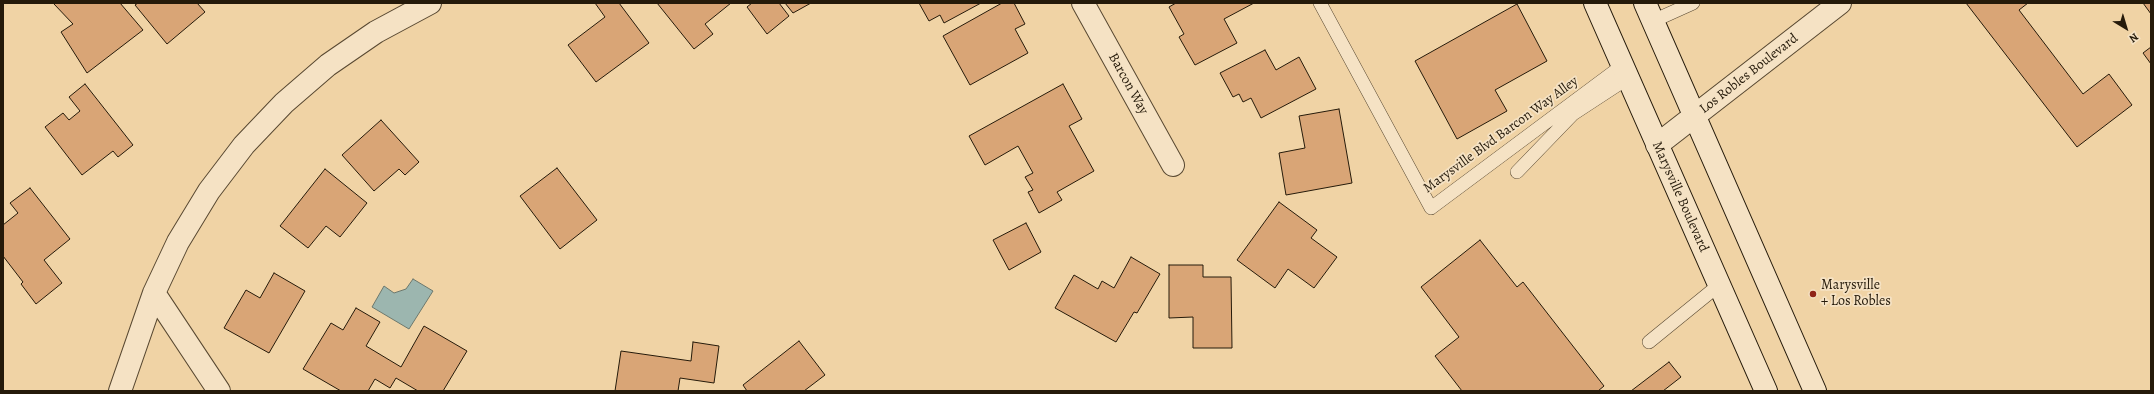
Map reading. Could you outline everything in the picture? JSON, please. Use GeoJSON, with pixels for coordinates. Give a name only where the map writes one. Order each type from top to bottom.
{"type":"FeatureCollection","features":[{"type":"Feature","properties":{"kind":"street"},"geometry":{"type":"LineString","coordinates":[[120,391],[154,293],[178,242],[209,191],[244,145],[279,108],[328,65],[376,32],[430,3]]}},
{"type":"Feature","properties":{"kind":"street","name":"Barcon Way"},"geometry":{"type":"LineString","coordinates":[[1083,3],[1173,165]]}},
{"type":"Feature","properties":{"kind":"street","name":"Marysville Boulevard"},"geometry":{"type":"LineString","coordinates":[[1595,3],[1766,391]]}},
{"type":"Feature","properties":{"kind":"street","name":"Los Robles Boulevard"},"geometry":{"type":"LineString","coordinates":[[1657,145],[1840,3]]}},
{"type":"Feature","properties":{"kind":"street"},"geometry":{"type":"LineString","coordinates":[[1649,12],[1815,391]]}},
{"type":"Feature","properties":{"kind":"street"},"geometry":{"type":"LineString","coordinates":[[154,293],[219,391]]}},
{"type":"Feature","properties":{"kind":"lane","name":"Marysville Blvd Barcon Way Alley"},"geometry":{"type":"LineString","coordinates":[[1320,3],[1431,208],[1626,72]]}},
{"type":"Feature","properties":{"kind":"lane"},"geometry":{"type":"LineString","coordinates":[[1649,12],[1693,3]]}},
{"type":"Feature","properties":{"kind":"lane"},"geometry":{"type":"LineString","coordinates":[[1517,172],[1573,114],[1626,72]]}},
{"type":"Feature","properties":{"kind":"lane"},"geometry":{"type":"LineString","coordinates":[[1649,342],[1719,285]]}},
{"type":"Feature","properties":{"kind":"water"},"geometry":{"type":"Polygon","coordinates":[[[413,279],[433,291],[409,329],[372,307],[384,286],[394,293],[406,289],[413,279]]]}},
{"type":"Feature","properties":{"kind":"building"},"geometry":{"type":"Polygon","coordinates":[[[120,3],[143,30],[87,73],[61,32],[73,24],[54,4],[120,3]]]}},
{"type":"Feature","properties":{"kind":"building"},"geometry":{"type":"Polygon","coordinates":[[[138,3],[197,3],[205,12],[167,44],[135,5],[138,3]]]}},
{"type":"Feature","properties":{"kind":"building"},"geometry":{"type":"Polygon","coordinates":[[[595,3],[619,3],[649,43],[596,82],[568,45],[605,17],[595,3]]]}},
{"type":"Feature","properties":{"kind":"building"},"geometry":{"type":"Polygon","coordinates":[[[657,3],[731,3],[705,24],[713,34],[694,49],[657,3]]]}},
{"type":"Feature","properties":{"kind":"building"},"geometry":{"type":"Polygon","coordinates":[[[752,3],[779,3],[789,16],[767,34],[747,7],[752,3]]]}},
{"type":"Feature","properties":{"kind":"building"},"geometry":{"type":"Polygon","coordinates":[[[785,3],[811,3],[793,13],[785,3]]]}},
{"type":"Feature","properties":{"kind":"building"},"geometry":{"type":"Polygon","coordinates":[[[919,3],[981,3],[944,23],[940,15],[929,21],[919,3]]]}},
{"type":"Feature","properties":{"kind":"building"},"geometry":{"type":"Polygon","coordinates":[[[1002,3],[1014,3],[1025,24],[1015,29],[1028,53],[970,85],[943,36],[1002,3]]]}},
{"type":"Feature","properties":{"kind":"building"},"geometry":{"type":"Polygon","coordinates":[[[1176,3],[1254,3],[1224,19],[1237,43],[1195,65],[1179,37],[1184,34],[1169,7],[1176,3]]]}},
{"type":"Feature","properties":{"kind":"building"},"geometry":{"type":"Polygon","coordinates":[[[1966,3],[2028,3],[2019,10],[2083,94],[2109,74],[2132,105],[2077,147],[1966,3]]]}},
{"type":"Feature","properties":{"kind":"building"},"geometry":{"type":"Polygon","coordinates":[[[2143,3],[2151,3],[2151,14],[2143,3]]]}},
{"type":"Feature","properties":{"kind":"building"},"geometry":{"type":"Polygon","coordinates":[[[1517,4],[1547,61],[1495,90],[1507,111],[1457,139],[1415,61],[1517,4]]]}},
{"type":"Feature","properties":{"kind":"building"},"geometry":{"type":"Polygon","coordinates":[[[2151,47],[2151,64],[2143,53],[2151,47]]]}},
{"type":"Feature","properties":{"kind":"building"},"geometry":{"type":"Polygon","coordinates":[[[1265,50],[1276,70],[1299,57],[1316,89],[1261,118],[1251,98],[1243,102],[1239,94],[1233,97],[1220,73],[1265,50]]]}},
{"type":"Feature","properties":{"kind":"building"},"geometry":{"type":"Polygon","coordinates":[[[85,84],[133,145],[118,157],[113,151],[82,175],[45,127],[63,113],[69,120],[80,111],[69,97],[85,84]]]}},
{"type":"Feature","properties":{"kind":"building"},"geometry":{"type":"Polygon","coordinates":[[[1063,84],[1082,119],[1069,126],[1094,171],[1057,192],[1062,200],[1039,213],[1028,192],[1033,190],[1025,177],[1033,173],[1018,146],[985,165],[969,136],[1063,84]]]}},
{"type":"Feature","properties":{"kind":"building"},"geometry":{"type":"Polygon","coordinates":[[[1339,109],[1352,183],[1286,195],[1279,153],[1305,148],[1299,116],[1339,109]]]}},
{"type":"Feature","properties":{"kind":"building"},"geometry":{"type":"Polygon","coordinates":[[[381,120],[419,162],[405,175],[399,169],[374,191],[342,155],[381,120]]]}},
{"type":"Feature","properties":{"kind":"building"},"geometry":{"type":"Polygon","coordinates":[[[557,168],[597,220],[560,249],[520,196],[557,168]]]}},
{"type":"Feature","properties":{"kind":"building"},"geometry":{"type":"Polygon","coordinates":[[[325,169],[367,203],[340,237],[326,226],[308,248],[280,226],[325,169]]]}},
{"type":"Feature","properties":{"kind":"building"},"geometry":{"type":"Polygon","coordinates":[[[30,188],[70,239],[44,260],[62,283],[36,304],[21,284],[23,282],[3,256],[3,225],[18,213],[10,203],[30,188]]]}},
{"type":"Feature","properties":{"kind":"building"},"geometry":{"type":"Polygon","coordinates":[[[1279,202],[1317,230],[1311,238],[1337,257],[1314,288],[1288,269],[1275,288],[1237,260],[1279,202]]]}},
{"type":"Feature","properties":{"kind":"building"},"geometry":{"type":"Polygon","coordinates":[[[1026,223],[1041,252],[1009,270],[993,240],[1026,223]]]}},
{"type":"Feature","properties":{"kind":"building"},"geometry":{"type":"Polygon","coordinates":[[[1480,240],[1517,287],[1523,282],[1604,386],[1598,391],[1462,391],[1435,356],[1459,337],[1421,287],[1480,240]]]}},
{"type":"Feature","properties":{"kind":"building"},"geometry":{"type":"Polygon","coordinates":[[[1131,257],[1160,274],[1137,313],[1134,312],[1116,342],[1055,308],[1074,275],[1098,289],[1102,281],[1114,288],[1131,257]]]}},
{"type":"Feature","properties":{"kind":"building"},"geometry":{"type":"Polygon","coordinates":[[[1169,265],[1203,265],[1203,277],[1231,277],[1232,348],[1193,348],[1193,317],[1169,318],[1169,265]]]}},
{"type":"Feature","properties":{"kind":"building"},"geometry":{"type":"Polygon","coordinates":[[[274,273],[305,291],[269,353],[224,328],[246,290],[260,298],[274,273]]]}},
{"type":"Feature","properties":{"kind":"building"},"geometry":{"type":"Polygon","coordinates":[[[356,308],[380,322],[366,346],[401,367],[424,326],[467,351],[443,391],[418,391],[396,378],[390,388],[375,379],[368,391],[341,391],[303,369],[331,323],[343,330],[356,308]]]}},
{"type":"Feature","properties":{"kind":"building"},"geometry":{"type":"Polygon","coordinates":[[[799,341],[825,375],[804,391],[747,391],[743,385],[799,341]]]}},
{"type":"Feature","properties":{"kind":"building"},"geometry":{"type":"Polygon","coordinates":[[[693,342],[719,346],[714,383],[680,378],[678,391],[615,391],[621,351],[691,361],[693,342]]]}},
{"type":"Feature","properties":{"kind":"building"},"geometry":{"type":"Polygon","coordinates":[[[1669,362],[1681,377],[1663,391],[1631,391],[1669,362]]]}},
{"type":"Feature","properties":{"kind":"place","name":"Marysville + Los Robles"},"geometry":{"type":"Point","coordinates":[1813,294]}}]}
